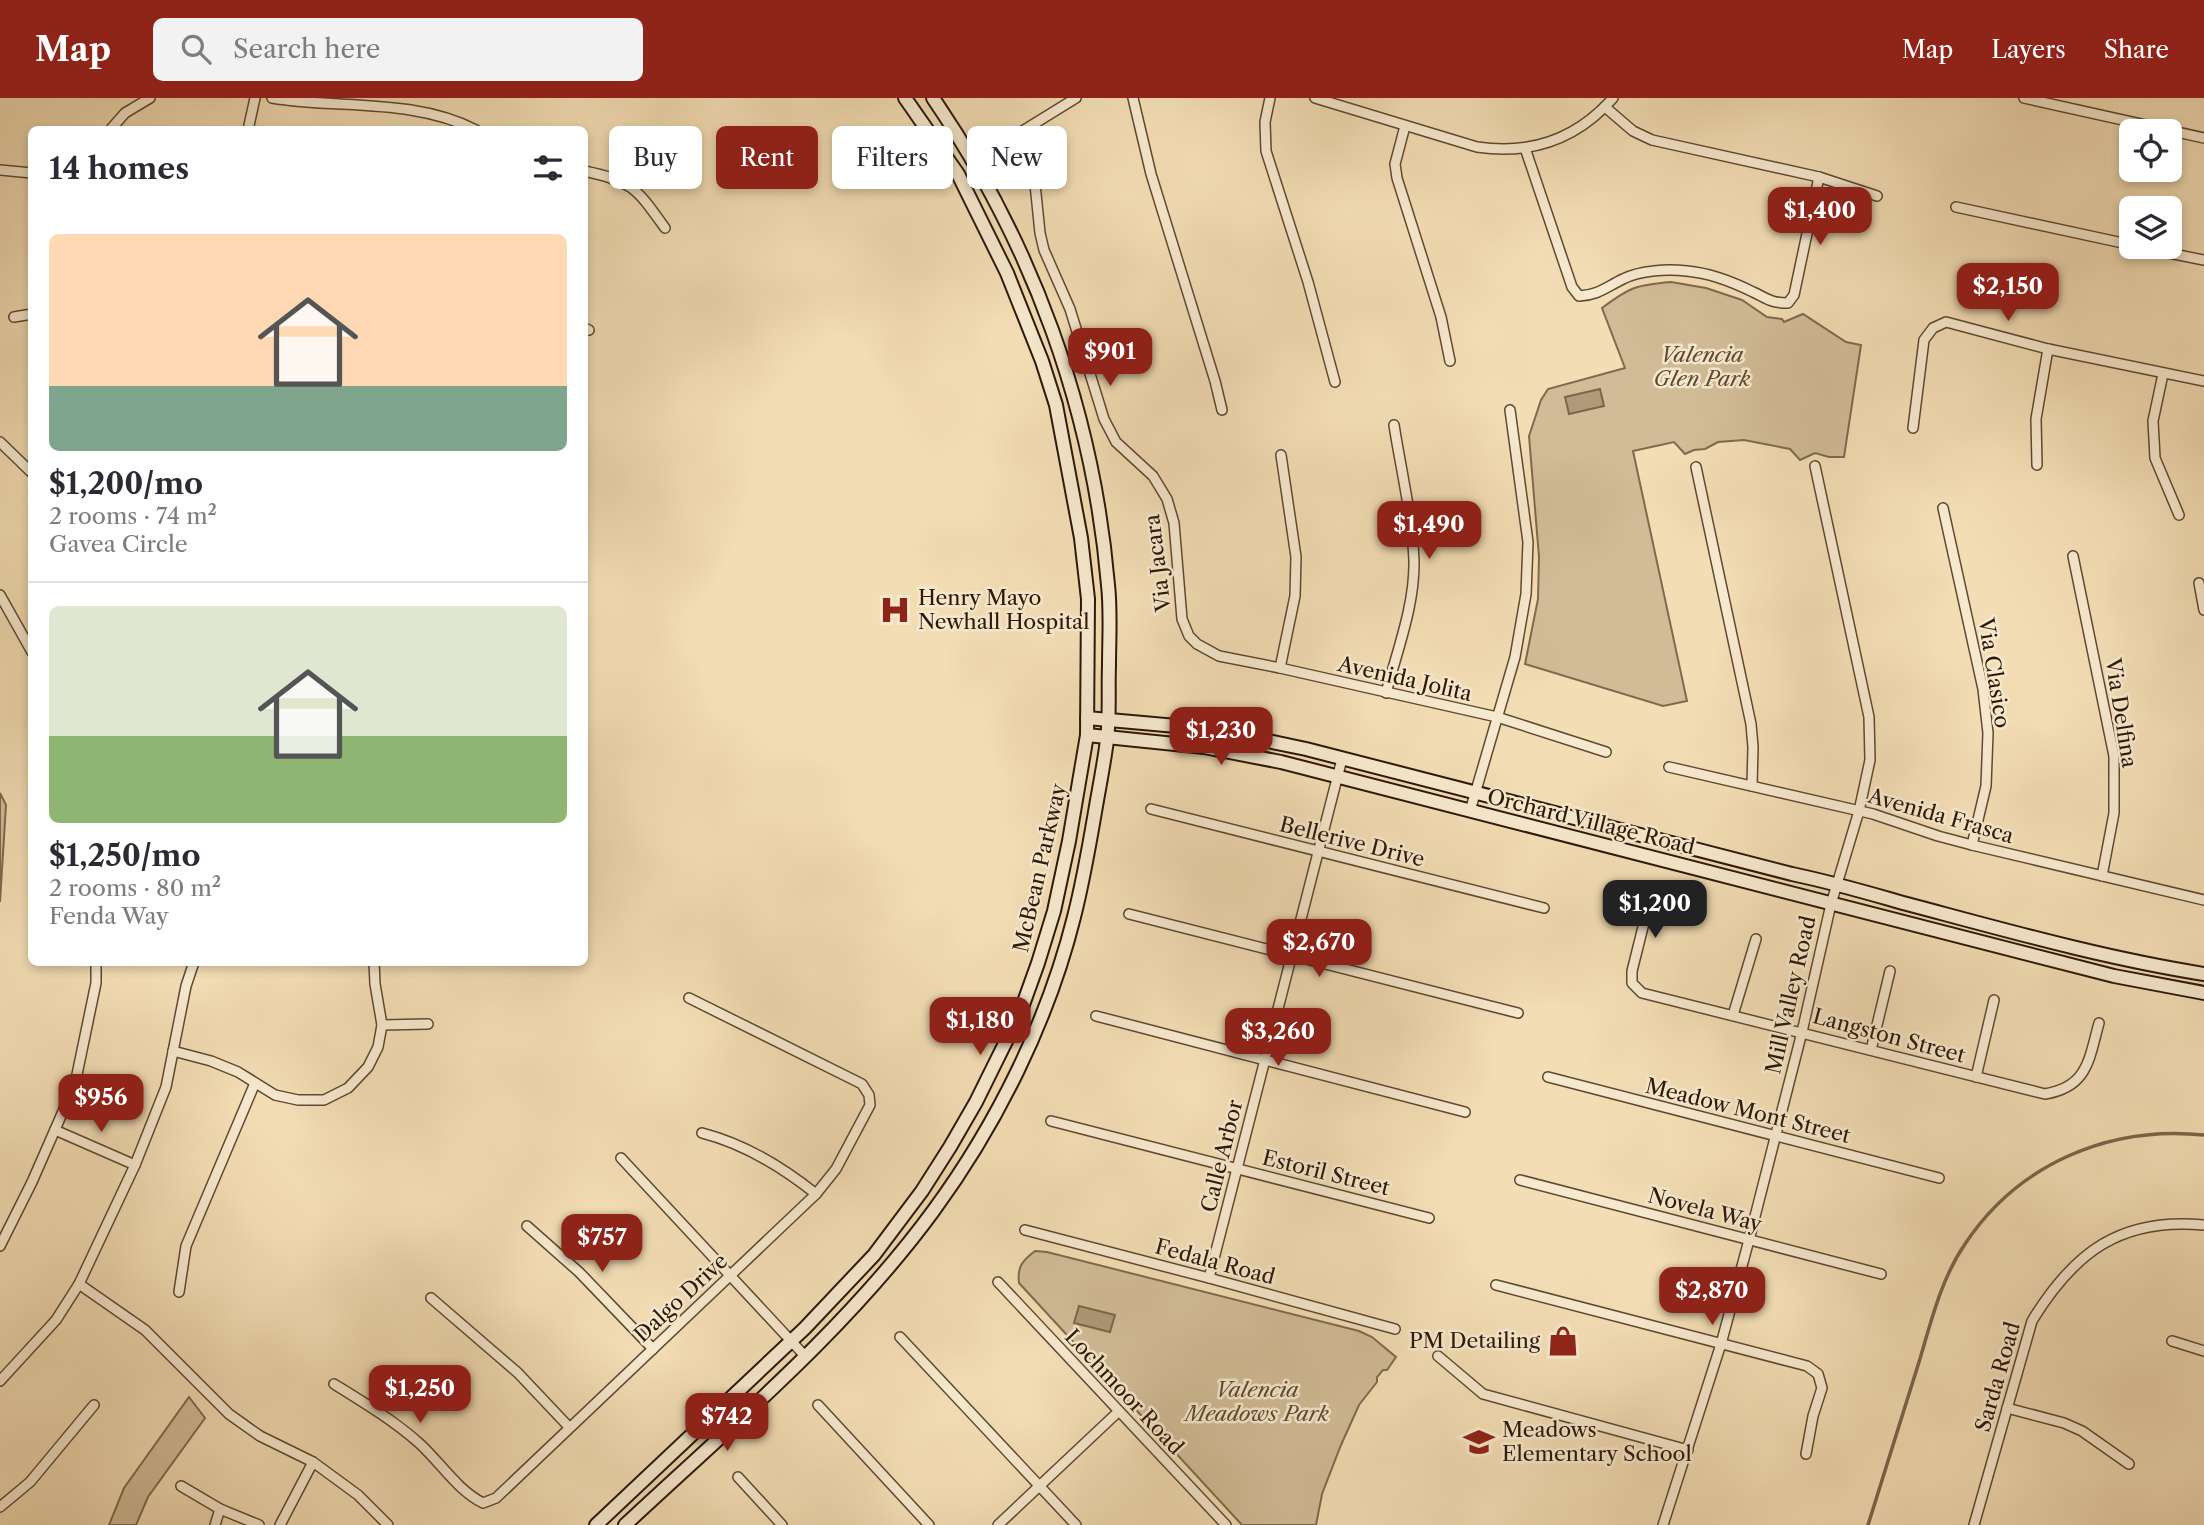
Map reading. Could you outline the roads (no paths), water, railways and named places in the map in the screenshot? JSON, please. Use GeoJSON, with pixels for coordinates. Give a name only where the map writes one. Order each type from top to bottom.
{"type":"FeatureCollection","features":[{"type":"Feature","properties":{"kind":"main road","name":"McBean Parkway"},"geometry":{"type":"LineString","coordinates":[[596,1525],[791,1341],[874,1255],[922,1191],[976,1102],[1020,1013],[1054,911],[1087,735],[1088,599],[1081,538],[1056,405],[1007,273],[958,174],[905,98]]}},
{"type":"Feature","properties":{"kind":"main road","name":"McBean Parkway"},"geometry":{"type":"LineString","coordinates":[[933,98],[967,150]]}},
{"type":"Feature","properties":{"kind":"main road","name":"McBean Parkway"},"geometry":{"type":"LineString","coordinates":[[625,1525],[850,1312],[894,1263],[935,1208],[971,1154],[1027,1048],[1055,979],[1074,918],[1088,859],[1107,737],[1109,587],[1099,503],[1075,397],[1044,308],[988,189]]}},
{"type":"Feature","properties":{"kind":"main road","name":"Orchard Village Road"},"geometry":{"type":"LineString","coordinates":[[1087,718],[1210,729],[1342,759],[1837,883],[1903,903],[2095,952],[2204,974]]}},
{"type":"Feature","properties":{"kind":"main road","name":"Orchard Village Road"},"geometry":{"type":"LineString","coordinates":[[1087,735],[1224,750],[2114,976],[2204,993]]}},
{"type":"Feature","properties":{"kind":"main road"},"geometry":{"type":"LineString","coordinates":[[1020,1013],[1028,1030],[1027,1048]]}},
{"type":"Feature","properties":{"kind":"street"},"geometry":{"type":"LineString","coordinates":[[114,126],[125,113],[150,98]]}},
{"type":"Feature","properties":{"kind":"street"},"geometry":{"type":"LineString","coordinates":[[249,126],[255,98]]}},
{"type":"Feature","properties":{"kind":"street"},"geometry":{"type":"LineString","coordinates":[[272,98],[297,102],[405,108],[452,118],[469,126]]}},
{"type":"Feature","properties":{"kind":"street"},"geometry":{"type":"LineString","coordinates":[[1031,126],[1076,98]]}},
{"type":"Feature","properties":{"kind":"street"},"geometry":{"type":"LineString","coordinates":[[1133,98],[1151,174],[1222,410]]}},
{"type":"Feature","properties":{"kind":"street"},"geometry":{"type":"LineString","coordinates":[[1270,98],[1265,122],[1266,151],[1308,282],[1335,382]]}},
{"type":"Feature","properties":{"kind":"street"},"geometry":{"type":"LineString","coordinates":[[1315,98],[1477,147],[1502,151],[1525,149],[1556,140],[1586,124],[1613,98]]}},
{"type":"Feature","properties":{"kind":"street"},"geometry":{"type":"LineString","coordinates":[[2024,98],[2204,138]]}},
{"type":"Feature","properties":{"kind":"street"},"geometry":{"type":"LineString","coordinates":[[1605,107],[1633,131],[1652,140],[1819,177],[1877,196]]}},
{"type":"Feature","properties":{"kind":"street"},"geometry":{"type":"LineString","coordinates":[[449,126],[452,118]]}},
{"type":"Feature","properties":{"kind":"street"},"geometry":{"type":"LineString","coordinates":[[1405,126],[1395,164],[1397,178],[1441,317],[1450,361]]}},
{"type":"Feature","properties":{"kind":"street"},"geometry":{"type":"LineString","coordinates":[[1525,149],[1572,287],[1579,296],[1594,295],[1626,277],[1657,271],[1688,271],[1716,277],[1774,303],[1788,303],[1794,295],[1819,177]]}},
{"type":"Feature","properties":{"kind":"street"},"geometry":{"type":"LineString","coordinates":[[0,170],[28,173]]}},
{"type":"Feature","properties":{"kind":"street"},"geometry":{"type":"LineString","coordinates":[[588,171],[615,177],[632,187],[665,228]]}},
{"type":"Feature","properties":{"kind":"street","name":"Via Jacara"},"geometry":{"type":"LineString","coordinates":[[1036,189],[1044,250],[1070,309],[1104,419],[1116,442],[1153,476],[1167,499],[1174,523],[1182,619],[1189,636],[1197,644]]}},
{"type":"Feature","properties":{"kind":"street"},"geometry":{"type":"LineString","coordinates":[[1956,207],[2119,242]]}},
{"type":"Feature","properties":{"kind":"street"},"geometry":{"type":"LineString","coordinates":[[2182,256],[2204,260]]}},
{"type":"Feature","properties":{"kind":"street"},"geometry":{"type":"LineString","coordinates":[[14,317],[28,315]]}},
{"type":"Feature","properties":{"kind":"street"},"geometry":{"type":"LineString","coordinates":[[1913,428],[1924,340],[1933,328],[1946,322],[2048,349],[2163,374],[2204,380]]}},
{"type":"Feature","properties":{"kind":"street"},"geometry":{"type":"LineString","coordinates":[[2037,465],[2036,419],[2048,349]]}},
{"type":"Feature","properties":{"kind":"street"},"geometry":{"type":"LineString","coordinates":[[2163,374],[2153,421],[2155,458],[2179,514]]}},
{"type":"Feature","properties":{"kind":"street"},"geometry":{"type":"LineString","coordinates":[[1470,811],[1515,657],[1526,594],[1528,542],[1510,410]]}},
{"type":"Feature","properties":{"kind":"street"},"geometry":{"type":"LineString","coordinates":[[1386,693],[1409,607],[1414,562],[1394,425]]}},
{"type":"Feature","properties":{"kind":"street"},"geometry":{"type":"LineString","coordinates":[[0,442],[28,469]]}},
{"type":"Feature","properties":{"kind":"street"},"geometry":{"type":"LineString","coordinates":[[1280,668],[1295,596],[1296,557],[1281,455]]}},
{"type":"Feature","properties":{"kind":"street","name":"Mill Valley Road"},"geometry":{"type":"LineString","coordinates":[[1665,1524],[1721,1344],[1749,1240],[1802,1032],[1831,904],[1859,811],[1870,760],[1869,718],[1815,466]]}},
{"type":"Feature","properties":{"kind":"street"},"geometry":{"type":"LineString","coordinates":[[1696,467],[1751,724],[1754,747],[1752,786]]}},
{"type":"Feature","properties":{"kind":"street","name":"Via Clasico"},"geometry":{"type":"LineString","coordinates":[[1944,508],[1983,689],[1988,733],[1986,786],[1972,845]]}},
{"type":"Feature","properties":{"kind":"street","name":"Via Delfina"},"geometry":{"type":"LineString","coordinates":[[2073,556],[2115,756],[2114,813],[2102,876]]}},
{"type":"Feature","properties":{"kind":"street"},"geometry":{"type":"LineString","coordinates":[[2199,583],[2204,610]]}},
{"type":"Feature","properties":{"kind":"street"},"geometry":{"type":"LineString","coordinates":[[0,595],[28,637]]}},
{"type":"Feature","properties":{"kind":"street","name":"Avenida Jolita"},"geometry":{"type":"LineString","coordinates":[[1197,644],[1219,656],[1497,717],[1606,752]]}},
{"type":"Feature","properties":{"kind":"street","name":"Calle Arbor"},"geometry":{"type":"LineString","coordinates":[[1209,1278],[1342,759]]}},
{"type":"Feature","properties":{"kind":"street","name":"Avenida Frasca"},"geometry":{"type":"LineString","coordinates":[[1669,767],[1859,811],[1972,845],[2204,900]]}},
{"type":"Feature","properties":{"kind":"street","name":"Bellerive Drive"},"geometry":{"type":"LineString","coordinates":[[1151,809],[1544,908]]}},
{"type":"Feature","properties":{"kind":"street","name":"Langston Street"},"geometry":{"type":"LineString","coordinates":[[1647,895],[1645,919],[1632,971],[1632,983],[1642,993],[2045,1094],[2067,1088],[2078,1080],[2087,1067],[2099,1023]]}},
{"type":"Feature","properties":{"kind":"street"},"geometry":{"type":"LineString","coordinates":[[1129,914],[1518,1013]]}},
{"type":"Feature","properties":{"kind":"street"},"geometry":{"type":"LineString","coordinates":[[1733,1014],[1756,939]]}},
{"type":"Feature","properties":{"kind":"street"},"geometry":{"type":"LineString","coordinates":[[0,1246],[32,1182],[75,1084],[96,983],[96,966]]}},
{"type":"Feature","properties":{"kind":"street"},"geometry":{"type":"LineString","coordinates":[[0,1381],[56,1320],[79,1284],[135,1165],[166,1087],[186,986],[193,966]]}},
{"type":"Feature","properties":{"kind":"street"},"geometry":{"type":"LineString","coordinates":[[173,1051],[211,1061],[238,1072],[275,1095],[298,1100],[324,1100],[348,1088],[368,1067],[378,1047],[382,1025],[374,966]]}},
{"type":"Feature","properties":{"kind":"street"},"geometry":{"type":"LineString","coordinates":[[1871,1050],[1890,971]]}},
{"type":"Feature","properties":{"kind":"street","name":"Dalgo Drive"},"geometry":{"type":"LineString","coordinates":[[334,1384],[421,1444],[470,1497],[483,1503],[496,1498],[816,1194],[836,1169],[870,1105],[869,1095],[862,1084],[689,998]]}},
{"type":"Feature","properties":{"kind":"street"},"geometry":{"type":"LineString","coordinates":[[1976,1077],[1994,1000]]}},
{"type":"Feature","properties":{"kind":"street"},"geometry":{"type":"LineString","coordinates":[[1097,1016],[1465,1112]]}},
{"type":"Feature","properties":{"kind":"street"},"geometry":{"type":"LineString","coordinates":[[382,1025],[428,1024]]}},
{"type":"Feature","properties":{"kind":"street","name":"Meadow Mont Street"},"geometry":{"type":"LineString","coordinates":[[1548,1077],[1939,1178]]}},
{"type":"Feature","properties":{"kind":"street"},"geometry":{"type":"LineString","coordinates":[[179,1292],[186,1246],[255,1083]]}},
{"type":"Feature","properties":{"kind":"street","name":"Estoril Street"},"geometry":{"type":"LineString","coordinates":[[1051,1121],[1429,1218]]}},
{"type":"Feature","properties":{"kind":"street"},"geometry":{"type":"LineString","coordinates":[[55,1130],[135,1165]]}},
{"type":"Feature","properties":{"kind":"street"},"geometry":{"type":"LineString","coordinates":[[702,1133],[727,1140],[768,1160],[790,1173],[816,1194]]}},
{"type":"Feature","properties":{"kind":"street"},"geometry":{"type":"LineString","coordinates":[[621,1158],[805,1356]]}},
{"type":"Feature","properties":{"kind":"street","name":"Novela Way"},"geometry":{"type":"LineString","coordinates":[[1520,1180],[1881,1275]]}},
{"type":"Feature","properties":{"kind":"street","name":"Sarda Road"},"geometry":{"type":"LineString","coordinates":[[1974,1525],[2032,1321],[2048,1294],[2068,1270],[2095,1248],[2128,1232],[2152,1224],[2204,1224]]}},
{"type":"Feature","properties":{"kind":"street"},"geometry":{"type":"LineString","coordinates":[[527,1226],[579,1272],[653,1349]]}},
{"type":"Feature","properties":{"kind":"street","name":"Fedala Road"},"geometry":{"type":"LineString","coordinates":[[1025,1230],[1395,1329]]}},
{"type":"Feature","properties":{"kind":"street","name":"Lochmoor Road"},"geometry":{"type":"LineString","coordinates":[[998,1282],[1226,1525]]}},
{"type":"Feature","properties":{"kind":"street"},"geometry":{"type":"LineString","coordinates":[[79,1284],[145,1330],[229,1414],[260,1436],[313,1462],[358,1495],[388,1525]]}},
{"type":"Feature","properties":{"kind":"street"},"geometry":{"type":"LineString","coordinates":[[1496,1285],[1807,1366],[1818,1374],[1822,1388],[1813,1416],[1806,1454]]}},
{"type":"Feature","properties":{"kind":"street"},"geometry":{"type":"LineString","coordinates":[[431,1298],[519,1373],[569,1427]]}},
{"type":"Feature","properties":{"kind":"street"},"geometry":{"type":"LineString","coordinates":[[900,1337],[1076,1525]]}},
{"type":"Feature","properties":{"kind":"street"},"geometry":{"type":"LineString","coordinates":[[2172,1341],[2204,1351]]}},
{"type":"Feature","properties":{"kind":"street"},"geometry":{"type":"LineString","coordinates":[[1438,1356],[1483,1394],[1688,1450]]}},
{"type":"Feature","properties":{"kind":"street"},"geometry":{"type":"LineString","coordinates":[[0,1507],[30,1482],[94,1405]]}},
{"type":"Feature","properties":{"kind":"street"},"geometry":{"type":"LineString","coordinates":[[818,1405],[929,1525]]}},
{"type":"Feature","properties":{"kind":"street"},"geometry":{"type":"LineString","coordinates":[[2007,1408],[2064,1423],[2082,1431],[2130,1464]]}},
{"type":"Feature","properties":{"kind":"street"},"geometry":{"type":"LineString","coordinates":[[998,1525],[1118,1412]]}},
{"type":"Feature","properties":{"kind":"street"},"geometry":{"type":"LineString","coordinates":[[280,1525],[313,1462]]}},
{"type":"Feature","properties":{"kind":"street"},"geometry":{"type":"LineString","coordinates":[[738,1477],[782,1525]]}},
{"type":"Feature","properties":{"kind":"street"},"geometry":{"type":"LineString","coordinates":[[181,1486],[220,1509],[259,1525]]}},
{"type":"Feature","properties":{"kind":"street"},"geometry":{"type":"LineString","coordinates":[[215,1525],[220,1509]]}},
{"type":"Feature","properties":{"kind":"waterway"},"geometry":{"type":"LineString","coordinates":[[1868,1525],[1943,1286],[1965,1244],[1987,1216],[2011,1192],[2039,1172],[2069,1156],[2101,1144],[2134,1137],[2204,1135]]}},
{"type":"Feature","properties":{"kind":"place","name":"Henry Mayo Newhall Hospital"},"geometry":{"type":"Point","coordinates":[895,610]}},
{"type":"Feature","properties":{"kind":"place","name":"PM Detailing"},"geometry":{"type":"Point","coordinates":[1563,1341]}},
{"type":"Feature","properties":{"kind":"place","name":"Meadows Elementary School"},"geometry":{"type":"Point","coordinates":[1479,1442]}},
{"type":"Feature","properties":{"kind":"park label","name":"Valencia Glen Park"},"geometry":{"type":"Point","coordinates":[1702,367]}},
{"type":"Feature","properties":{"kind":"park label","name":"Valencia Meadows Park"},"geometry":{"type":"Point","coordinates":[1257,1402]}}]}
